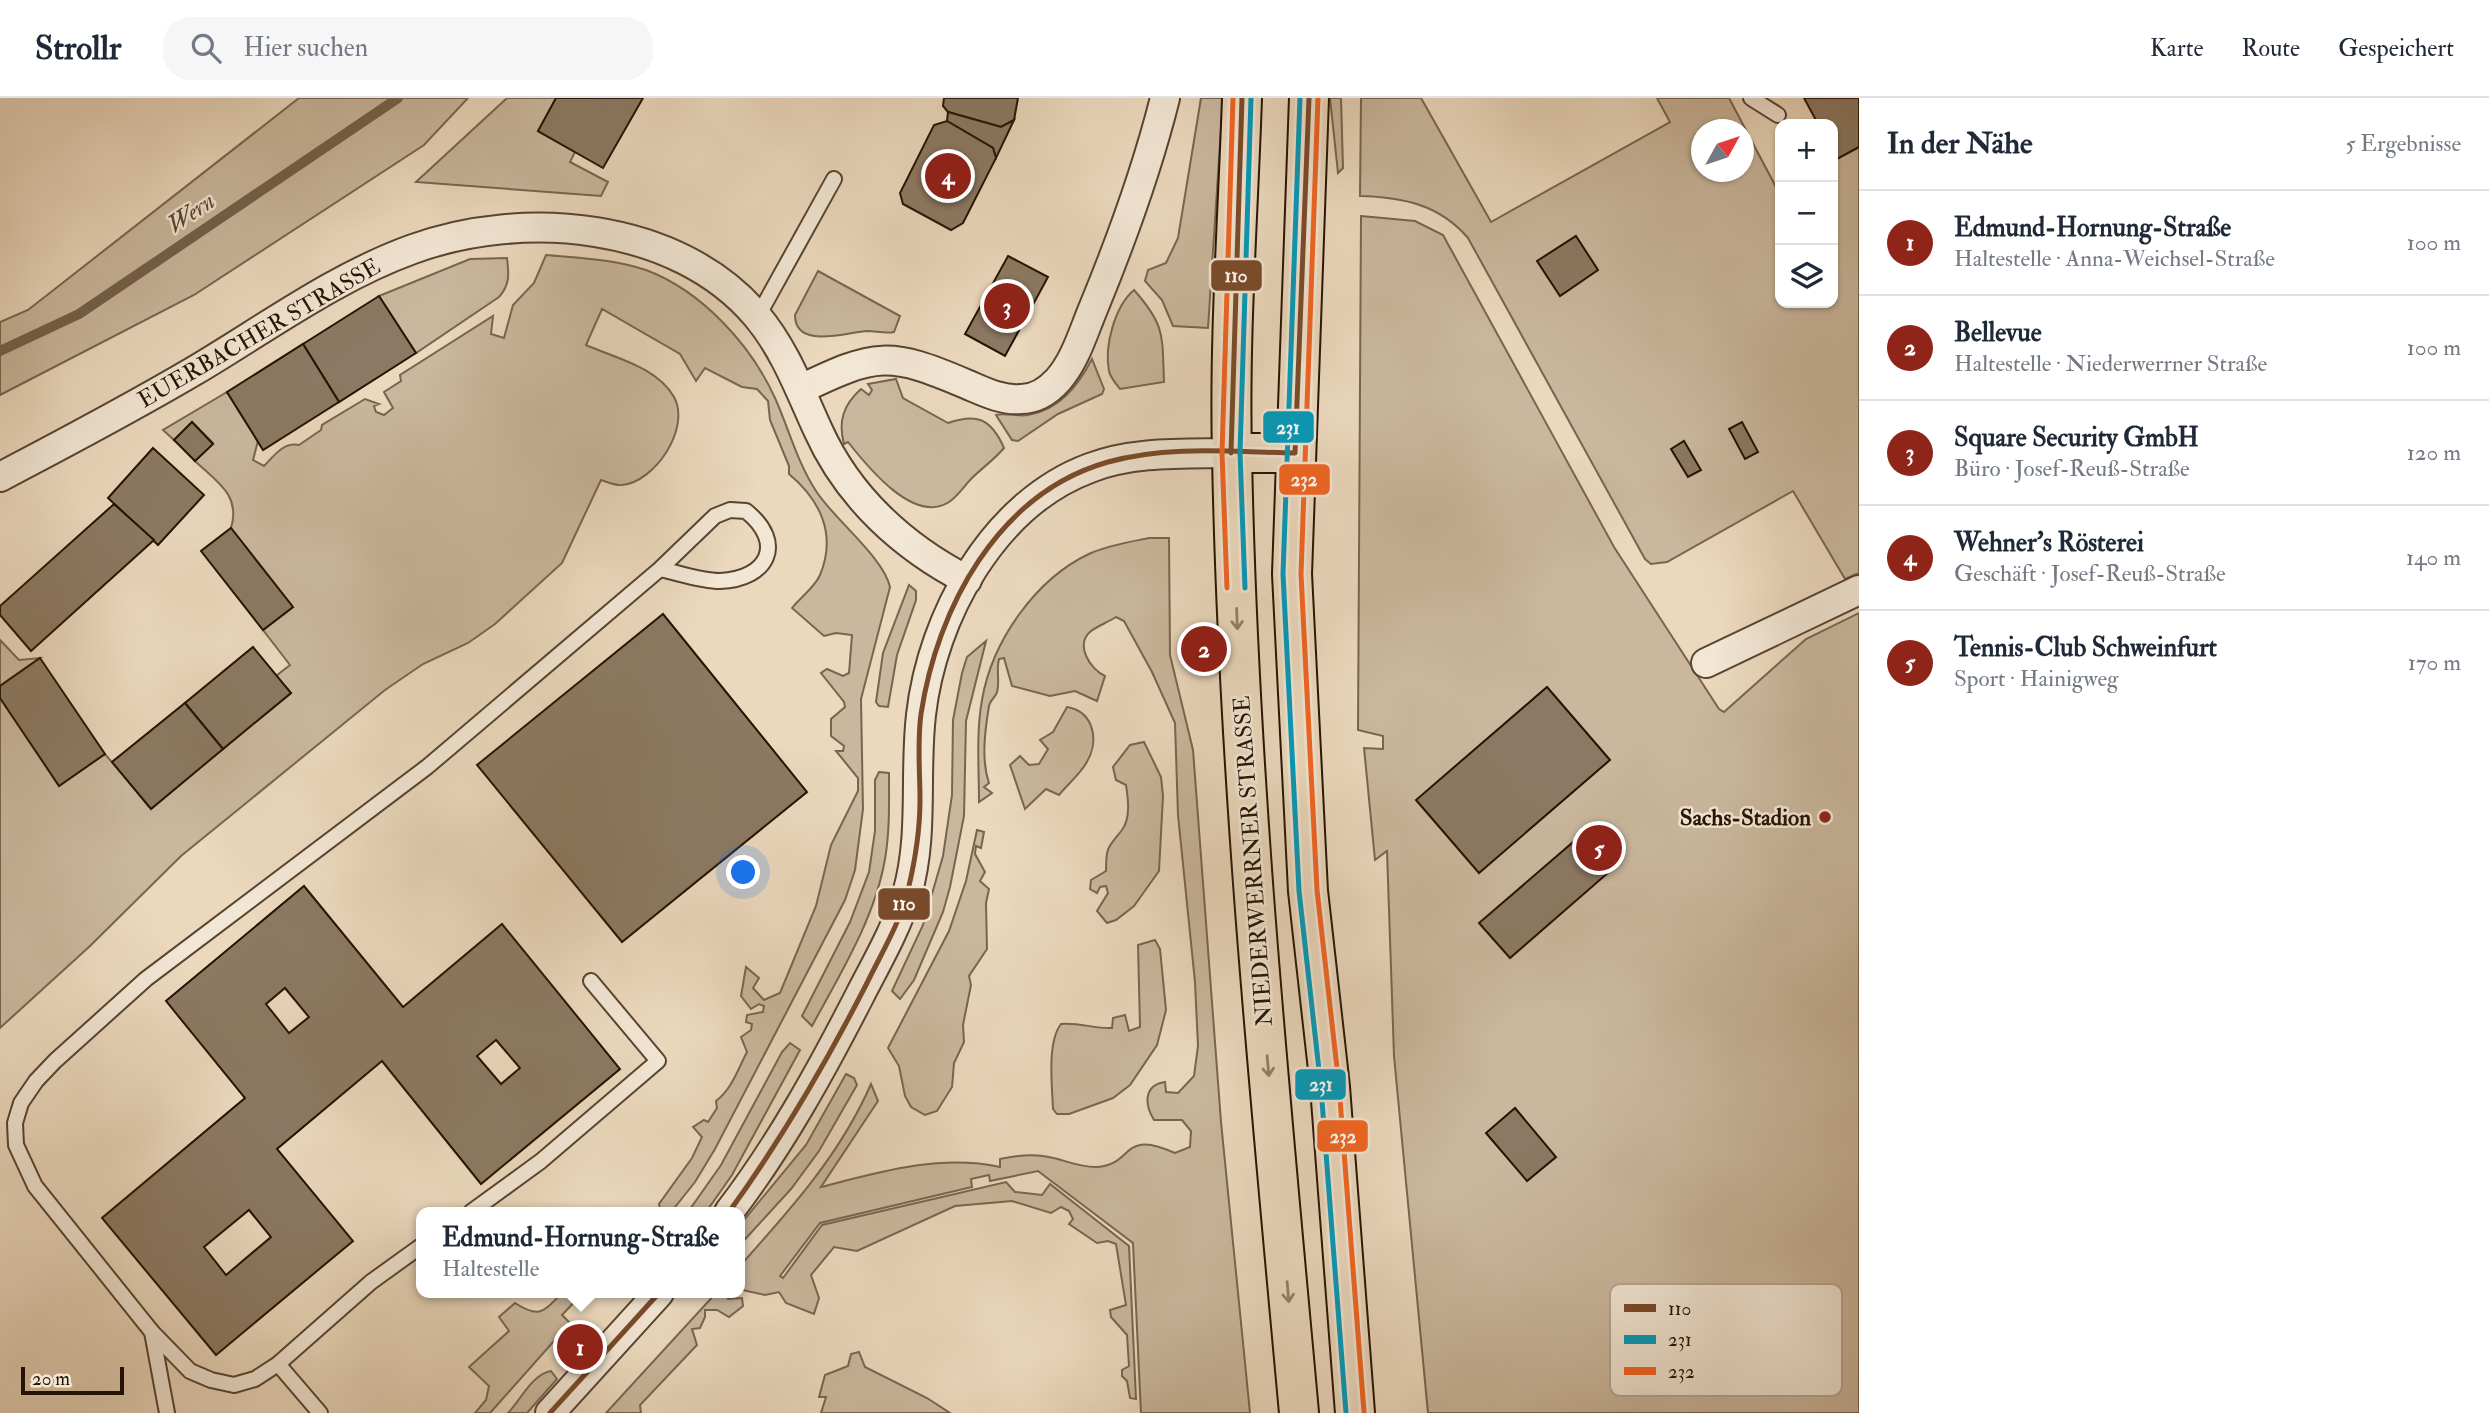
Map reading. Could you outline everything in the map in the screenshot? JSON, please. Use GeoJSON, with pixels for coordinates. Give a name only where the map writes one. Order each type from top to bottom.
{"type":"FeatureCollection","features":[{"type":"Feature","properties":{"kind":"main road","name":"NIEDERWERRNER STRASSE"},"geometry":{"type":"LineString","coordinates":[[1242,98],[1233,320],[1231,453],[1238,652],[1254,904],[1299,1413]]}},
{"type":"Feature","properties":{"kind":"main road"},"geometry":{"type":"LineString","coordinates":[[1309,98],[1292,574],[1304,827],[1330,1087],[1355,1413]]}},
{"type":"Feature","properties":{"kind":"main road"},"geometry":{"type":"LineString","coordinates":[[1231,453],[1295,453]]}},
{"type":"Feature","properties":{"kind":"street"},"geometry":{"type":"LineString","coordinates":[[801,389],[857,364],[901,360],[932,368],[992,395],[1021,400],[1035,397],[1059,379],[1079,345],[1110,268],[1154,140],[1165,98]]}},
{"type":"Feature","properties":{"kind":"street","name":"EUERBACHER STRASSE"},"geometry":{"type":"LineString","coordinates":[[0,477],[192,373],[362,270],[414,248],[464,234],[530,229],[591,230],[634,238],[717,278],[758,316],[801,389],[832,458],[865,502],[908,544],[967,580]]}},
{"type":"Feature","properties":{"kind":"street"},"geometry":{"type":"LineString","coordinates":[[733,1207],[768,1160],[807,1098],[899,916],[907,893],[917,840],[919,739],[925,687],[946,622],[967,580],[996,540],[1020,514],[1068,478],[1090,468],[1125,459],[1231,453]]}},
{"type":"Feature","properties":{"kind":"street"},"geometry":{"type":"LineString","coordinates":[[1706,663],[1859,590]]}},
{"type":"Feature","properties":{"kind":"street"},"geometry":{"type":"LineString","coordinates":[[550,1413],[654,1298]]}},
{"type":"Feature","properties":{"kind":"lane"},"geometry":{"type":"LineString","coordinates":[[1751,98],[1778,115]]}},
{"type":"Feature","properties":{"kind":"lane"},"geometry":{"type":"LineString","coordinates":[[758,316],[834,179]]}},
{"type":"Feature","properties":{"kind":"lane"},"geometry":{"type":"LineString","coordinates":[[416,1250],[371,1282],[278,1364],[255,1379],[234,1385],[211,1380],[190,1371],[152,1332],[35,1186],[16,1145],[15,1123],[22,1102],[36,1081],[146,979],[427,767],[660,569],[715,516],[730,510],[746,511],[768,534],[771,549],[766,561],[738,578],[718,581],[660,569]]}},
{"type":"Feature","properties":{"kind":"lane"},"geometry":{"type":"LineString","coordinates":[[478,1207],[541,1161],[658,1061],[591,981]]}},
{"type":"Feature","properties":{"kind":"lane"},"geometry":{"type":"LineString","coordinates":[[152,1332],[167,1413]]}},
{"type":"Feature","properties":{"kind":"lane"},"geometry":{"type":"LineString","coordinates":[[278,1364],[320,1413]]}},
{"type":"Feature","properties":{"kind":"shaded area"},"geometry":{"type":"Polygon","coordinates":[[[299,98],[468,98],[424,145],[194,295],[0,395],[0,322],[28,310],[299,98]]]}},
{"type":"Feature","properties":{"kind":"shaded area"},"geometry":{"type":"Polygon","coordinates":[[[507,98],[556,98],[538,131],[575,152],[570,162],[608,182],[601,196],[416,182],[507,98]]]}},
{"type":"Feature","properties":{"kind":"shaded area"},"geometry":{"type":"Polygon","coordinates":[[[1201,98],[1223,98],[1208,328],[1173,326],[1162,300],[1145,281],[1148,270],[1166,263],[1178,238],[1201,98]]]}},
{"type":"Feature","properties":{"kind":"shaded area"},"geometry":{"type":"Polygon","coordinates":[[[1330,98],[1341,98],[1343,168],[1338,173],[1330,98]]]}},
{"type":"Feature","properties":{"kind":"shaded area"},"geometry":{"type":"Polygon","coordinates":[[[1361,98],[1421,98],[1491,222],[1670,122],[1657,98],[1729,98],[1740,119],[1691,119],[1691,182],[1754,182],[1754,145],[1775,185],[1775,308],[1838,308],[1838,158],[1859,147],[1859,573],[1845,579],[1793,491],[1667,562],[1651,564],[1645,559],[1468,238],[1433,210],[1391,198],[1360,196],[1361,98]]]}},
{"type":"Feature","properties":{"kind":"shaded area"},"geometry":{"type":"Polygon","coordinates":[[[1361,216],[1415,221],[1443,235],[1614,547],[1719,709],[1724,712],[1806,639],[1859,613],[1859,1413],[1428,1413],[1394,1056],[1387,851],[1375,860],[1364,748],[1383,749],[1383,736],[1358,730],[1361,216]]]}},
{"type":"Feature","properties":{"kind":"shaded area"},"geometry":{"type":"Polygon","coordinates":[[[546,255],[609,261],[634,266],[667,279],[705,306],[753,359],[775,398],[804,469],[816,491],[868,551],[886,576],[890,587],[861,699],[863,809],[855,870],[845,900],[715,1149],[695,1182],[675,1207],[660,1207],[659,1204],[692,1158],[702,1137],[693,1127],[704,1120],[708,1122],[717,1108],[716,1101],[730,1085],[747,1052],[741,1037],[751,1030],[752,1024],[746,1022],[747,1015],[763,1012],[764,1006],[759,1004],[751,1009],[741,996],[746,967],[759,978],[753,988],[764,1000],[780,993],[816,906],[831,845],[858,791],[858,778],[836,751],[843,751],[844,746],[831,736],[831,719],[845,707],[844,702],[821,673],[827,669],[843,676],[849,673],[852,635],[836,633],[824,636],[792,608],[820,575],[827,546],[826,532],[817,507],[789,474],[789,466],[770,420],[768,401],[757,389],[742,387],[705,368],[696,381],[680,354],[602,309],[586,345],[646,371],[667,387],[674,397],[678,423],[667,452],[657,464],[634,482],[620,485],[601,480],[562,563],[495,624],[468,643],[423,664],[385,690],[181,856],[90,946],[0,1028],[0,698],[59,785],[105,754],[151,808],[291,693],[276,676],[290,665],[263,630],[293,607],[231,528],[233,507],[225,490],[195,461],[213,443],[192,422],[174,440],[163,430],[227,392],[258,441],[253,460],[264,466],[284,448],[299,445],[321,430],[322,425],[365,399],[379,404],[374,406],[376,412],[384,415],[393,408],[384,392],[401,381],[400,375],[493,316],[491,334],[504,338],[513,305],[534,283],[546,255]]]}},
{"type":"Feature","properties":{"kind":"shaded area"},"geometry":{"type":"Polygon","coordinates":[[[507,258],[508,279],[499,297],[416,353],[379,296],[470,259],[507,258]]]}},
{"type":"Feature","properties":{"kind":"shaded area"},"geometry":{"type":"Polygon","coordinates":[[[818,271],[900,316],[894,332],[867,331],[813,336],[803,332],[797,326],[795,315],[818,271]]]}},
{"type":"Feature","properties":{"kind":"shaded area"},"geometry":{"type":"Polygon","coordinates":[[[1134,290],[1152,313],[1160,332],[1164,382],[1120,389],[1109,371],[1108,350],[1116,316],[1134,290]]]}},
{"type":"Feature","properties":{"kind":"shaded area"},"geometry":{"type":"Polygon","coordinates":[[[1092,359],[1104,389],[1102,394],[1058,414],[1018,441],[1012,440],[996,415],[1028,415],[1049,408],[1074,387],[1092,359]]]}},
{"type":"Feature","properties":{"kind":"shaded area"},"geometry":{"type":"Polygon","coordinates":[[[896,379],[903,398],[948,423],[967,418],[982,420],[994,430],[1004,448],[949,502],[935,507],[921,506],[907,499],[879,478],[848,442],[844,444],[842,421],[850,401],[861,389],[869,395],[872,390],[868,384],[896,379]]]}},
{"type":"Feature","properties":{"kind":"shaded area"},"geometry":{"type":"Polygon","coordinates":[[[1149,538],[1169,538],[1170,655],[1193,750],[1221,1122],[1250,1413],[1141,1413],[1133,1243],[1038,1171],[990,1181],[989,1175],[971,1179],[972,1187],[820,1223],[780,1276],[783,1278],[822,1225],[1006,1182],[1015,1192],[1042,1195],[1050,1184],[1129,1246],[1136,1399],[1130,1398],[1127,1381],[1122,1376],[1122,1370],[1129,1366],[1127,1335],[1111,1317],[1110,1310],[1126,1305],[1116,1244],[1108,1241],[1097,1243],[1069,1224],[1073,1219],[1069,1211],[1061,1207],[1051,1213],[1012,1201],[955,1206],[857,1251],[834,1247],[811,1275],[819,1298],[814,1314],[786,1303],[779,1292],[765,1295],[745,1291],[745,1260],[795,1203],[829,1158],[859,1110],[871,1084],[878,1101],[821,1187],[909,1166],[954,1163],[1000,1167],[1000,1159],[1032,1155],[1097,1167],[1109,1165],[1136,1146],[1145,1144],[1175,1153],[1190,1147],[1191,1131],[1182,1120],[1154,1120],[1148,1102],[1150,1091],[1158,1084],[1165,1082],[1166,1092],[1178,1093],[1194,1076],[1198,1046],[1195,982],[1178,815],[1175,723],[1152,672],[1124,621],[1116,617],[1091,631],[1086,637],[1086,656],[1105,676],[1097,701],[1075,691],[1050,696],[1012,686],[1004,658],[999,659],[998,688],[989,706],[984,745],[989,783],[984,787],[992,793],[979,802],[978,738],[982,700],[987,678],[1006,634],[1035,595],[1052,578],[1091,553],[1149,538]]]}},
{"type":"Feature","properties":{"kind":"shaded area"},"geometry":{"type":"Polygon","coordinates":[[[909,585],[916,591],[916,600],[897,655],[888,707],[879,706],[876,702],[883,653],[909,585]]]}},
{"type":"Feature","properties":{"kind":"shaded area"},"geometry":{"type":"Polygon","coordinates":[[[0,640],[19,660],[40,658],[0,686],[0,640]]]}},
{"type":"Feature","properties":{"kind":"shaded area"},"geometry":{"type":"Polygon","coordinates":[[[986,641],[966,721],[964,816],[950,887],[943,912],[914,980],[900,999],[892,991],[923,925],[943,856],[952,795],[953,720],[962,673],[967,657],[986,641]]]}},
{"type":"Feature","properties":{"kind":"shaded area"},"geometry":{"type":"Polygon","coordinates":[[[1067,707],[1084,715],[1089,722],[1093,738],[1090,756],[1059,795],[1046,789],[1025,809],[1010,765],[1020,756],[1029,765],[1039,764],[1048,749],[1040,740],[1053,732],[1067,707]]]}},
{"type":"Feature","properties":{"kind":"shaded area"},"geometry":{"type":"Polygon","coordinates":[[[1144,742],[1161,777],[1163,796],[1159,871],[1134,906],[1116,920],[1107,923],[1097,911],[1108,893],[1106,886],[1100,887],[1097,893],[1090,889],[1091,880],[1106,871],[1109,848],[1127,820],[1126,785],[1116,780],[1113,767],[1130,745],[1144,742]]]}},
{"type":"Feature","properties":{"kind":"shaded area"},"geometry":{"type":"Polygon","coordinates":[[[879,772],[889,773],[888,837],[880,881],[865,924],[812,1026],[802,1016],[850,922],[869,872],[875,831],[875,780],[879,772]]]}},
{"type":"Feature","properties":{"kind":"shaded area"},"geometry":{"type":"Polygon","coordinates":[[[977,830],[984,832],[981,848],[976,846],[975,854],[985,872],[980,881],[989,889],[986,903],[987,949],[969,976],[971,985],[963,1025],[964,1042],[954,1063],[952,1087],[937,1111],[925,1115],[911,1107],[905,1096],[899,1066],[888,1048],[949,931],[966,881],[977,830]]]}},
{"type":"Feature","properties":{"kind":"shaded area"},"geometry":{"type":"Polygon","coordinates":[[[1155,940],[1160,949],[1166,1010],[1157,1045],[1130,1085],[1113,1098],[1069,1114],[1057,1114],[1053,1109],[1051,1064],[1054,1042],[1061,1024],[1112,1028],[1113,1018],[1125,1015],[1129,1031],[1140,1027],[1138,945],[1155,940]]]}},
{"type":"Feature","properties":{"kind":"shaded area"},"geometry":{"type":"Polygon","coordinates":[[[790,1043],[800,1050],[732,1175],[710,1207],[692,1207],[721,1165],[782,1052],[790,1043]]]}},
{"type":"Feature","properties":{"kind":"shaded area"},"geometry":{"type":"Polygon","coordinates":[[[846,1074],[854,1078],[857,1085],[819,1151],[791,1189],[745,1239],[745,1219],[806,1145],[846,1074]]]}},
{"type":"Feature","properties":{"kind":"shaded area"},"geometry":{"type":"Polygon","coordinates":[[[557,1298],[578,1298],[562,1315],[570,1323],[490,1413],[475,1413],[486,1400],[489,1386],[469,1367],[509,1331],[499,1317],[515,1303],[536,1312],[557,1298]]]}},
{"type":"Feature","properties":{"kind":"shaded area"},"geometry":{"type":"Polygon","coordinates":[[[711,1298],[742,1298],[743,1306],[729,1317],[717,1310],[705,1310],[700,1328],[692,1329],[697,1345],[640,1405],[641,1413],[606,1413],[711,1298]]]}},
{"type":"Feature","properties":{"kind":"shaded area"},"geometry":{"type":"Polygon","coordinates":[[[859,1352],[865,1367],[927,1398],[950,1413],[821,1413],[826,1397],[819,1397],[825,1375],[848,1366],[851,1354],[859,1352]]]}},
{"type":"Feature","properties":{"kind":"shaded area"},"geometry":{"type":"Polygon","coordinates":[[[551,1371],[557,1379],[527,1413],[508,1413],[532,1382],[551,1371]]]}},
{"type":"Feature","properties":{"kind":"building"},"geometry":{"type":"Polygon","coordinates":[[[556,98],[643,98],[603,168],[538,131],[556,98]]]}},
{"type":"Feature","properties":{"kind":"building"},"geometry":{"type":"Polygon","coordinates":[[[944,98],[1018,98],[1014,120],[1001,127],[948,112],[943,106],[944,98]]]}},
{"type":"Feature","properties":{"kind":"building"},"geometry":{"type":"Polygon","coordinates":[[[1804,98],[1859,98],[1859,147],[1838,158],[1838,119],[1815,119],[1804,98]]]}},
{"type":"Feature","properties":{"kind":"building"},"geometry":{"type":"Polygon","coordinates":[[[948,112],[1001,127],[1014,120],[996,158],[993,148],[947,121],[948,112]]]}},
{"type":"Feature","properties":{"kind":"building"},"geometry":{"type":"Polygon","coordinates":[[[947,121],[993,148],[996,158],[963,223],[951,230],[903,204],[900,193],[934,125],[947,121]]]}},
{"type":"Feature","properties":{"kind":"building"},"geometry":{"type":"Polygon","coordinates":[[[1576,236],[1598,270],[1560,296],[1537,261],[1576,236]]]}},
{"type":"Feature","properties":{"kind":"building"},"geometry":{"type":"Polygon","coordinates":[[[1008,256],[1048,277],[1005,356],[965,334],[1008,256]]]}},
{"type":"Feature","properties":{"kind":"building"},"geometry":{"type":"Polygon","coordinates":[[[379,296],[416,353],[339,402],[303,344],[379,296]]]}},
{"type":"Feature","properties":{"kind":"building"},"geometry":{"type":"Polygon","coordinates":[[[303,344],[339,402],[263,450],[227,392],[303,344]]]}},
{"type":"Feature","properties":{"kind":"building"},"geometry":{"type":"Polygon","coordinates":[[[192,422],[213,444],[195,461],[174,440],[192,422]]]}},
{"type":"Feature","properties":{"kind":"building"},"geometry":{"type":"Polygon","coordinates":[[[1742,422],[1758,452],[1745,459],[1729,429],[1742,422]]]}},
{"type":"Feature","properties":{"kind":"building"},"geometry":{"type":"Polygon","coordinates":[[[1684,441],[1701,470],[1688,477],[1671,449],[1684,441]]]}},
{"type":"Feature","properties":{"kind":"building"},"geometry":{"type":"Polygon","coordinates":[[[153,448],[204,495],[158,545],[108,498],[153,448]]]}},
{"type":"Feature","properties":{"kind":"building"},"geometry":{"type":"Polygon","coordinates":[[[114,504],[154,540],[31,651],[0,615],[0,606],[114,504]]]}},
{"type":"Feature","properties":{"kind":"building"},"geometry":{"type":"Polygon","coordinates":[[[231,528],[293,607],[263,630],[201,551],[231,528]]]}},
{"type":"Feature","properties":{"kind":"building"},"geometry":{"type":"Polygon","coordinates":[[[663,614],[807,792],[622,942],[477,765],[663,614]]]}},
{"type":"Feature","properties":{"kind":"building"},"geometry":{"type":"Polygon","coordinates":[[[253,647],[291,693],[223,749],[185,703],[253,647]]]}},
{"type":"Feature","properties":{"kind":"building"},"geometry":{"type":"Polygon","coordinates":[[[40,658],[105,754],[59,786],[0,698],[0,686],[40,658]]]}},
{"type":"Feature","properties":{"kind":"building"},"geometry":{"type":"Polygon","coordinates":[[[1547,687],[1610,760],[1479,873],[1416,800],[1547,687]]]}},
{"type":"Feature","properties":{"kind":"building"},"geometry":{"type":"Polygon","coordinates":[[[185,703],[223,749],[151,809],[112,762],[185,703]]]}},
{"type":"Feature","properties":{"kind":"building"},"geometry":{"type":"Polygon","coordinates":[[[1579,837],[1609,872],[1510,958],[1479,923],[1579,837]]]}},
{"type":"Feature","properties":{"kind":"building"},"geometry":{"type":"Polygon","coordinates":[[[304,886],[403,1007],[502,924],[620,1069],[481,1184],[382,1061],[277,1149],[353,1241],[216,1355],[102,1218],[245,1098],[166,1001],[304,886]],[[285,988],[266,1004],[289,1033],[309,1017],[285,988]],[[496,1040],[477,1056],[501,1084],[520,1068],[496,1040]],[[249,1210],[204,1247],[226,1275],[271,1237],[249,1210]]]}},
{"type":"Feature","properties":{"kind":"building"},"geometry":{"type":"Polygon","coordinates":[[[1515,1108],[1556,1157],[1527,1181],[1486,1133],[1515,1108]]]}},
{"type":"Feature","properties":{"kind":"waterway","name":"Wern"},"geometry":{"type":"LineString","coordinates":[[0,351],[79,314],[398,98]]}},
{"type":"Feature","properties":{"kind":"transit line","name":"232"},"geometry":{"type":"LineString","coordinates":[[1227,588],[1222,453],[1233,98]]}},
{"type":"Feature","properties":{"kind":"transit line","name":"110"},"geometry":{"type":"LineString","coordinates":[[1231,453],[1242,98]]}},
{"type":"Feature","properties":{"kind":"transit line","name":"231"},"geometry":{"type":"LineString","coordinates":[[1245,588],[1240,453],[1251,98]]}},
{"type":"Feature","properties":{"kind":"transit line","name":"231"},"geometry":{"type":"LineString","coordinates":[[1300,98],[1283,574],[1299,891],[1321,1088],[1346,1413]]}},
{"type":"Feature","properties":{"kind":"transit line","name":"110"},"geometry":{"type":"LineString","coordinates":[[732,1207],[785,1129],[819,1071],[867,983],[905,902],[918,834],[920,725],[929,674],[958,596],[979,560],[1005,527],[1035,500],[1069,477],[1108,462],[1177,451],[1295,453],[1309,98]]}},
{"type":"Feature","properties":{"kind":"transit line","name":"232"},"geometry":{"type":"LineString","coordinates":[[1318,98],[1301,574],[1317,890],[1339,1086],[1364,1412]]}},
{"type":"Feature","properties":{"kind":"transit line","name":"110"},"geometry":{"type":"LineString","coordinates":[[550,1413],[654,1298]]}},
{"type":"Feature","properties":{"kind":"place","name":"Wehner's Rösterei"},"geometry":{"type":"Point","coordinates":[948,176]}},
{"type":"Feature","properties":{"kind":"place","name":"Square Security GmbH"},"geometry":{"type":"Point","coordinates":[1007,306]}},
{"type":"Feature","properties":{"kind":"place","name":"Bellevue"},"geometry":{"type":"Point","coordinates":[1204,649]}},
{"type":"Feature","properties":{"kind":"place","name":"Sachs-Stadion"},"geometry":{"type":"Point","coordinates":[1825,817]}},
{"type":"Feature","properties":{"kind":"place","name":"Tennis-Club Schweinfurt"},"geometry":{"type":"Point","coordinates":[1599,848]}},
{"type":"Feature","properties":{"kind":"place","name":"Edmund-Hornung-Straße"},"geometry":{"type":"Point","coordinates":[580,1347]}}]}
